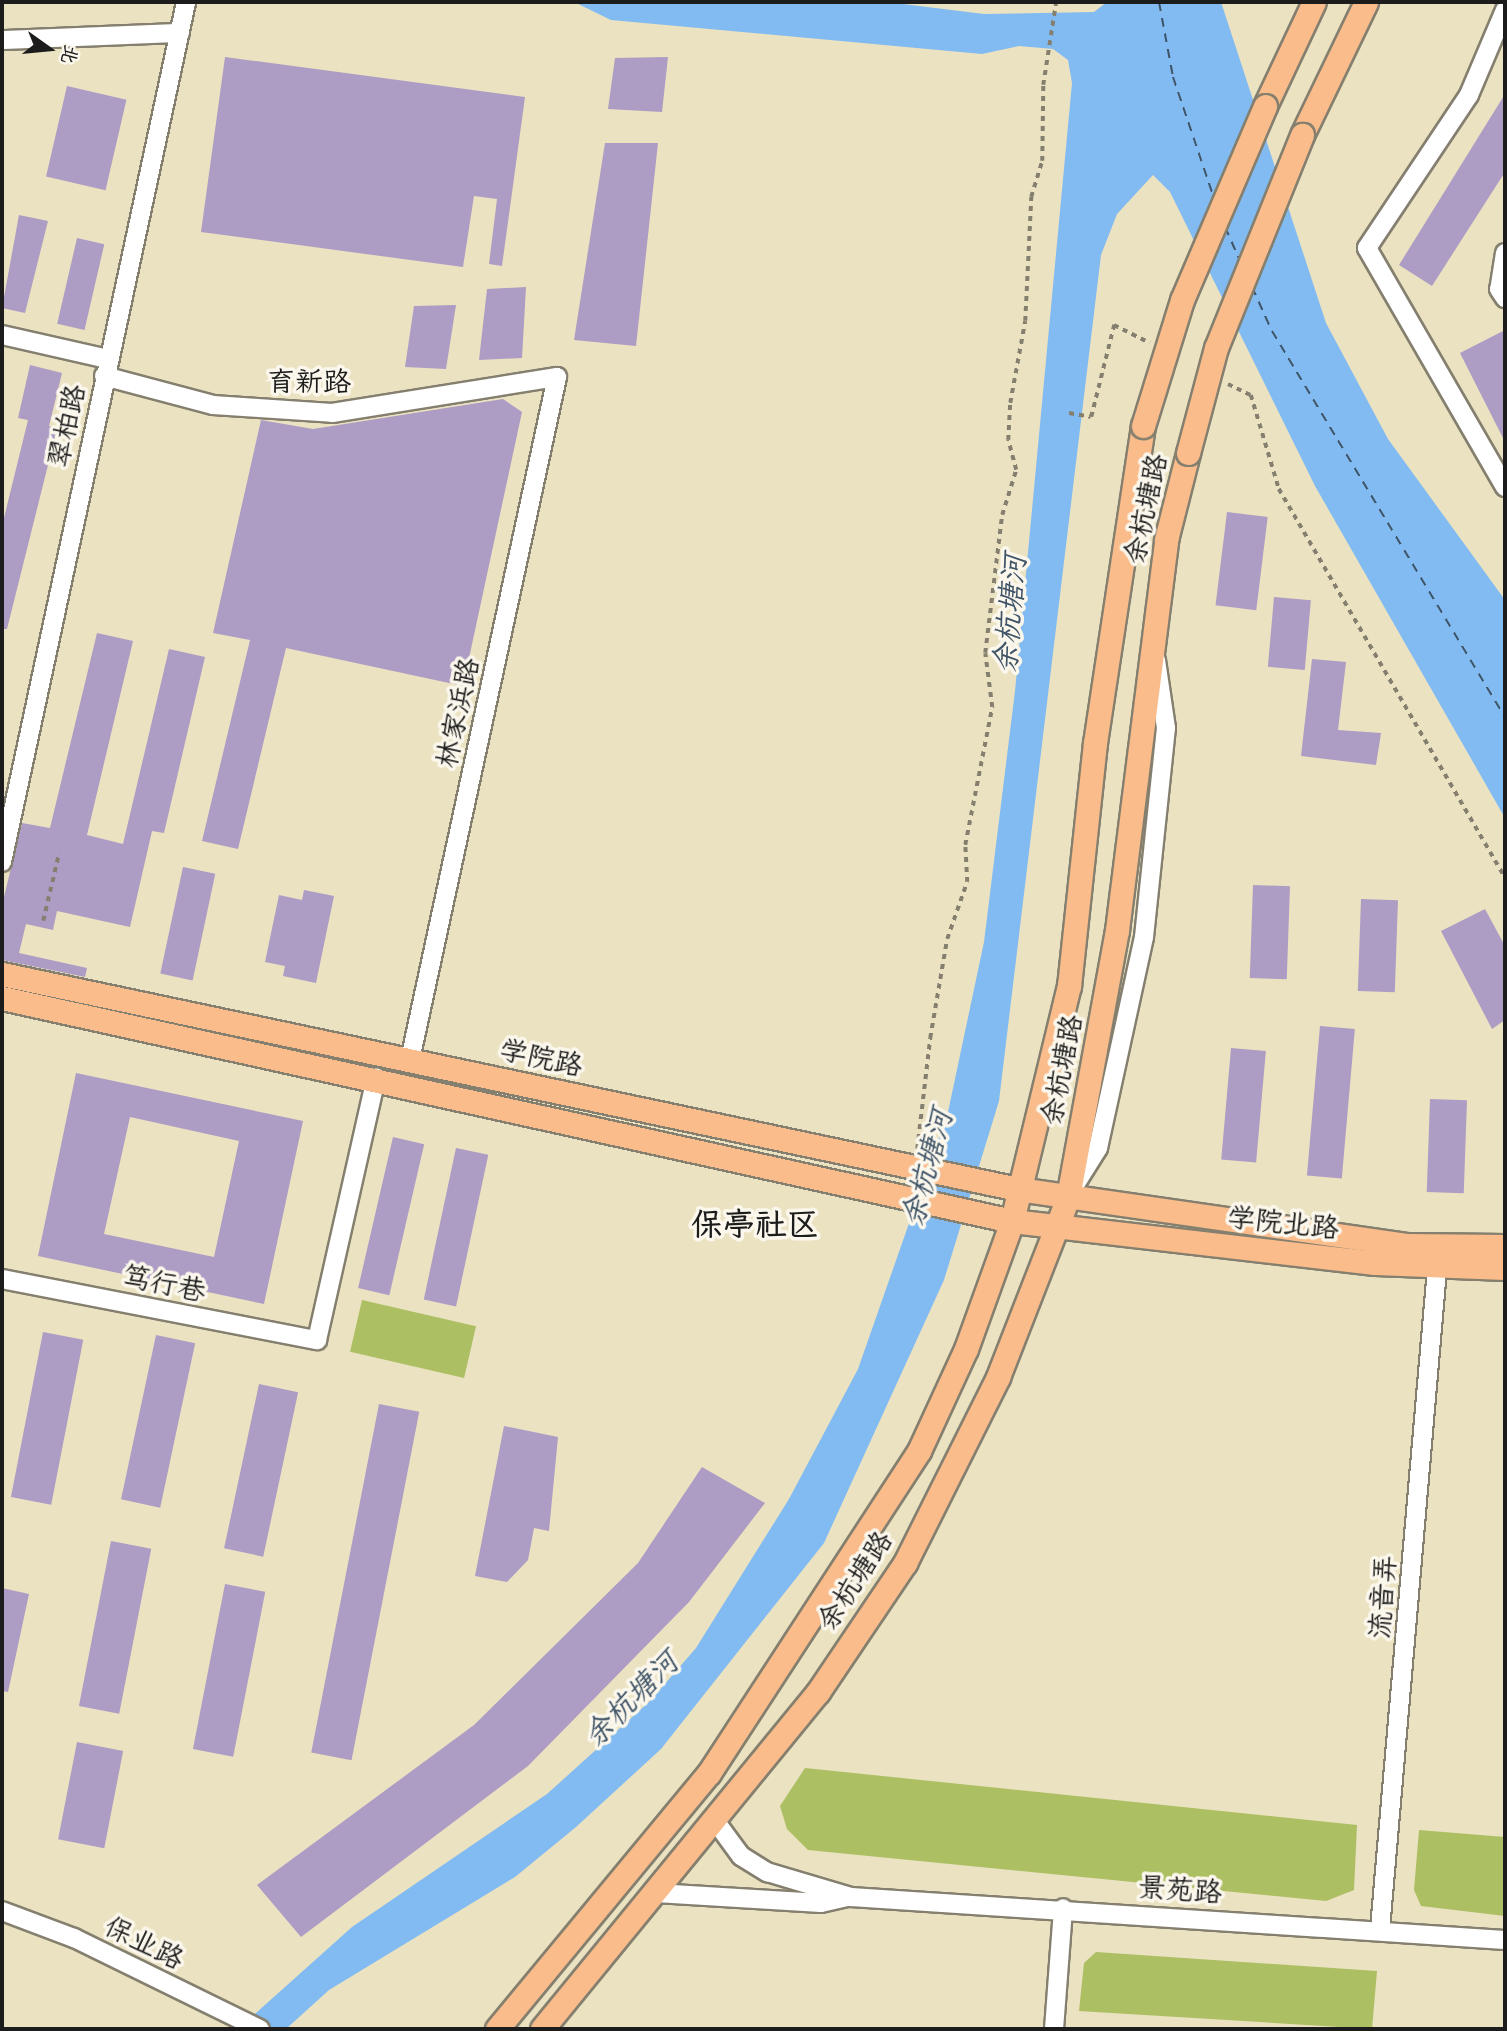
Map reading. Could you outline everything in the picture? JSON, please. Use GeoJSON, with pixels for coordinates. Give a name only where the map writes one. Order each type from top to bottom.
{"type":"FeatureCollection","features":[{"type":"Feature","properties":{"kind":"main road","name":"余杭塘路"},"geometry":{"type":"LineString","coordinates":[[496,2029],[709,1773],[864,1540],[929,1429],[1012,1222],[1069,986],[1102,688],[1143,426],[1182,300],[1265,106],[1314,2]]}},
{"type":"Feature","properties":{"kind":"main road","name":"余杭塘路"},"geometry":{"type":"LineString","coordinates":[[542,2029],[716,1822],[818,1692],[905,1563],[998,1377],[1068,1197],[1117,930],[1166,540],[1216,348],[1302,135],[1366,2]]}},
{"type":"Feature","properties":{"kind":"main road","name":"学院路"},"geometry":{"type":"LineString","coordinates":[[2,974],[974,1181],[1068,1197]]}},
{"type":"Feature","properties":{"kind":"main road","name":"学院路"},"geometry":{"type":"LineString","coordinates":[[2,998],[376,1078],[1012,1222],[1056,1228]]}},
{"type":"Feature","properties":{"kind":"main road","name":"学院北路"},"geometry":{"type":"LineString","coordinates":[[1068,1197],[1406,1245],[1505,1245]]}},
{"type":"Feature","properties":{"kind":"main road","name":"学院北路"},"geometry":{"type":"LineString","coordinates":[[1056,1228],[1437,1269],[1505,1268]]}},
{"type":"Feature","properties":{"kind":"street","name":"翠柏路"},"geometry":{"type":"LineString","coordinates":[[2,862],[186,2]]}},
{"type":"Feature","properties":{"kind":"street"},"geometry":{"type":"LineString","coordinates":[[1505,10],[1469,95],[1367,248],[1505,486]]}},
{"type":"Feature","properties":{"kind":"street"},"geometry":{"type":"LineString","coordinates":[[2,40],[180,33]]}},
{"type":"Feature","properties":{"kind":"street"},"geometry":{"type":"LineString","coordinates":[[1505,253],[1499,289],[1505,298]]}},
{"type":"Feature","properties":{"kind":"street","name":"育新路"},"geometry":{"type":"LineString","coordinates":[[2,335],[213,405],[332,413],[557,377]]}},
{"type":"Feature","properties":{"kind":"street","name":"林家浜路"},"geometry":{"type":"LineString","coordinates":[[410,1060],[557,377]]}},
{"type":"Feature","properties":{"kind":"street","name":"笃行巷"},"geometry":{"type":"LineString","coordinates":[[2,1279],[317,1340],[376,1078]]}},
{"type":"Feature","properties":{"kind":"street","name":"流音弄"},"geometry":{"type":"LineString","coordinates":[[1380,1929],[1437,1269]]}},
{"type":"Feature","properties":{"kind":"street","name":"景苑路"},"geometry":{"type":"LineString","coordinates":[[716,1822],[741,1856],[767,1872],[851,1897],[1063,1908],[1505,1940]]}},
{"type":"Feature","properties":{"kind":"street","name":"景苑路"},"geometry":{"type":"LineString","coordinates":[[656,1893],[821,1903],[851,1897]]}},
{"type":"Feature","properties":{"kind":"street"},"geometry":{"type":"LineString","coordinates":[[1055,2029],[1063,1908]]}},
{"type":"Feature","properties":{"kind":"street","name":"保业路"},"geometry":{"type":"LineString","coordinates":[[2,1911],[233,2014],[260,2029]]}},
{"type":"Feature","properties":{"kind":"path"},"geometry":{"type":"LineString","coordinates":[[919,1168],[924,1073],[947,939],[967,881],[965,845],[992,707],[985,653],[1002,515],[1016,470],[1008,440],[1010,403],[1025,321],[1031,197],[1042,161],[1046,54],[1051,6],[1056,2]]}},
{"type":"Feature","properties":{"kind":"path"},"geometry":{"type":"LineString","coordinates":[[1069,413],[1091,416],[1114,325],[1164,350]]}},
{"type":"Feature","properties":{"kind":"path"},"geometry":{"type":"LineString","coordinates":[[1226,382],[1251,395],[1279,489],[1505,877]]}},
{"type":"Feature","properties":{"kind":"path"},"geometry":{"type":"LineString","coordinates":[[43,921],[59,853]]}},
{"type":"Feature","properties":{"kind":"green space"},"geometry":{"type":"Polygon","coordinates":[[[362,1300],[476,1326],[464,1378],[350,1352],[362,1300]]]}},
{"type":"Feature","properties":{"kind":"green space"},"geometry":{"type":"Polygon","coordinates":[[[805,1768],[1357,1825],[1354,1890],[1326,1901],[808,1850],[787,1829],[780,1806],[805,1768]]]}},
{"type":"Feature","properties":{"kind":"green space"},"geometry":{"type":"Polygon","coordinates":[[[1419,1830],[1505,1837],[1505,1916],[1421,1906],[1414,1890],[1419,1830]]]}},
{"type":"Feature","properties":{"kind":"green space"},"geometry":{"type":"Polygon","coordinates":[[[1096,1952],[1377,1971],[1372,2029],[1079,2011],[1084,1963],[1096,1952]]]}},
{"type":"Feature","properties":{"kind":"water"},"geometry":{"type":"Polygon","coordinates":[[[574,2],[887,2],[984,14],[1094,12],[1107,2],[1221,2],[1326,323],[1388,439],[1505,600],[1505,818],[1315,486],[1170,192],[1153,175],[1117,214],[1101,255],[999,1101],[944,1280],[824,1543],[661,1749],[576,1827],[515,1877],[329,1990],[286,2029],[238,2029],[352,1927],[547,1794],[650,1701],[696,1648],[789,1499],[858,1369],[948,1112],[984,942],[1015,691],[1072,83],[1068,60],[1053,49],[1019,46],[982,54],[611,20],[574,2]]]}},
{"type":"Feature","properties":{"kind":"building"},"geometry":{"type":"Polygon","coordinates":[[[225,57],[525,97],[502,266],[489,264],[497,199],[474,196],[463,267],[201,232],[225,57]]]}},
{"type":"Feature","properties":{"kind":"building"},"geometry":{"type":"Polygon","coordinates":[[[668,57],[662,112],[608,109],[615,58],[668,57]]]}},
{"type":"Feature","properties":{"kind":"building"},"geometry":{"type":"Polygon","coordinates":[[[67,86],[126,100],[106,190],[46,177],[67,86]]]}},
{"type":"Feature","properties":{"kind":"building"},"geometry":{"type":"Polygon","coordinates":[[[1505,94],[1505,172],[1432,286],[1399,265],[1505,94]]]}},
{"type":"Feature","properties":{"kind":"building"},"geometry":{"type":"Polygon","coordinates":[[[605,143],[658,143],[636,346],[574,340],[605,143]]]}},
{"type":"Feature","properties":{"kind":"building"},"geometry":{"type":"Polygon","coordinates":[[[19,215],[48,221],[25,313],[2,308],[19,215]]]}},
{"type":"Feature","properties":{"kind":"building"},"geometry":{"type":"Polygon","coordinates":[[[77,238],[104,244],[84,330],[57,324],[77,238]]]}},
{"type":"Feature","properties":{"kind":"building"},"geometry":{"type":"Polygon","coordinates":[[[526,287],[522,358],[479,360],[487,289],[526,287]]]}},
{"type":"Feature","properties":{"kind":"building"},"geometry":{"type":"Polygon","coordinates":[[[456,305],[446,369],[405,367],[414,306],[456,305]]]}},
{"type":"Feature","properties":{"kind":"building"},"geometry":{"type":"Polygon","coordinates":[[[1505,330],[1505,442],[1460,353],[1505,330]]]}},
{"type":"Feature","properties":{"kind":"building"},"geometry":{"type":"Polygon","coordinates":[[[30,365],[62,373],[49,426],[57,429],[7,629],[2,629],[2,526],[28,420],[18,418],[30,365]]]}},
{"type":"Feature","properties":{"kind":"building"},"geometry":{"type":"Polygon","coordinates":[[[503,399],[522,412],[463,686],[286,648],[238,849],[202,841],[250,640],[213,633],[261,420],[313,429],[503,399]]]}},
{"type":"Feature","properties":{"kind":"building"},"geometry":{"type":"Polygon","coordinates":[[[1227,512],[1268,517],[1256,610],[1216,605],[1227,512]]]}},
{"type":"Feature","properties":{"kind":"building"},"geometry":{"type":"Polygon","coordinates":[[[1274,597],[1311,600],[1305,670],[1268,667],[1274,597]]]}},
{"type":"Feature","properties":{"kind":"building"},"geometry":{"type":"Polygon","coordinates":[[[97,633],[133,641],[87,835],[123,844],[169,649],[205,657],[164,833],[152,831],[130,927],[57,911],[53,930],[26,924],[19,953],[87,968],[85,977],[2,960],[2,905],[22,823],[50,828],[97,633]]]}},
{"type":"Feature","properties":{"kind":"building"},"geometry":{"type":"Polygon","coordinates":[[[1312,659],[1346,662],[1338,730],[1381,733],[1376,765],[1301,756],[1312,659]]]}},
{"type":"Feature","properties":{"kind":"building"},"geometry":{"type":"Polygon","coordinates":[[[183,867],[215,874],[193,980],[160,974],[183,867]]]}},
{"type":"Feature","properties":{"kind":"building"},"geometry":{"type":"Polygon","coordinates":[[[1253,885],[1290,886],[1287,979],[1250,978],[1253,885]]]}},
{"type":"Feature","properties":{"kind":"building"},"geometry":{"type":"Polygon","coordinates":[[[304,890],[334,896],[316,983],[283,976],[285,966],[265,962],[279,895],[302,900],[304,890]]]}},
{"type":"Feature","properties":{"kind":"building"},"geometry":{"type":"Polygon","coordinates":[[[1361,899],[1398,900],[1395,992],[1358,991],[1361,899]]]}},
{"type":"Feature","properties":{"kind":"building"},"geometry":{"type":"Polygon","coordinates":[[[1485,909],[1505,946],[1505,1020],[1492,1029],[1441,931],[1485,909]]]}},
{"type":"Feature","properties":{"kind":"building"},"geometry":{"type":"Polygon","coordinates":[[[1320,1026],[1355,1029],[1342,1178],[1307,1175],[1320,1026]]]}},
{"type":"Feature","properties":{"kind":"building"},"geometry":{"type":"Polygon","coordinates":[[[1231,1048],[1266,1051],[1256,1163],[1221,1160],[1231,1048]]]}},
{"type":"Feature","properties":{"kind":"building"},"geometry":{"type":"Polygon","coordinates":[[[76,1073],[303,1121],[264,1304],[38,1256],[76,1073]],[[130,1117],[104,1234],[214,1257],[239,1141],[130,1117]]]}},
{"type":"Feature","properties":{"kind":"building"},"geometry":{"type":"Polygon","coordinates":[[[1430,1099],[1467,1100],[1464,1193],[1427,1192],[1430,1099]]]}},
{"type":"Feature","properties":{"kind":"building"},"geometry":{"type":"Polygon","coordinates":[[[393,1137],[424,1144],[389,1295],[358,1288],[393,1137]]]}},
{"type":"Feature","properties":{"kind":"building"},"geometry":{"type":"Polygon","coordinates":[[[456,1148],[488,1155],[456,1306],[424,1300],[456,1148]]]}},
{"type":"Feature","properties":{"kind":"building"},"geometry":{"type":"Polygon","coordinates":[[[43,1332],[83,1340],[51,1505],[11,1497],[43,1332]]]}},
{"type":"Feature","properties":{"kind":"building"},"geometry":{"type":"Polygon","coordinates":[[[156,1335],[195,1343],[160,1508],[121,1499],[156,1335]]]}},
{"type":"Feature","properties":{"kind":"building"},"geometry":{"type":"Polygon","coordinates":[[[259,1384],[298,1392],[263,1557],[224,1548],[259,1384]]]}},
{"type":"Feature","properties":{"kind":"building"},"geometry":{"type":"Polygon","coordinates":[[[379,1404],[419,1412],[352,1760],[311,1752],[379,1404]]]}},
{"type":"Feature","properties":{"kind":"building"},"geometry":{"type":"Polygon","coordinates":[[[504,1426],[558,1437],[549,1531],[534,1528],[528,1560],[507,1582],[475,1576],[504,1426]]]}},
{"type":"Feature","properties":{"kind":"building"},"geometry":{"type":"Polygon","coordinates":[[[702,1467],[765,1503],[689,1602],[528,1766],[301,1937],[257,1885],[474,1725],[638,1563],[702,1467]]]}},
{"type":"Feature","properties":{"kind":"building"},"geometry":{"type":"Polygon","coordinates":[[[111,1541],[151,1549],[119,1714],[79,1706],[111,1541]]]}},
{"type":"Feature","properties":{"kind":"building"},"geometry":{"type":"Polygon","coordinates":[[[225,1584],[265,1592],[233,1757],[193,1749],[225,1584]]]}},
{"type":"Feature","properties":{"kind":"building"},"geometry":{"type":"Polygon","coordinates":[[[2,1588],[29,1594],[8,1692],[2,1691],[2,1588]]]}},
{"type":"Feature","properties":{"kind":"building"},"geometry":{"type":"Polygon","coordinates":[[[77,1742],[123,1751],[104,1848],[58,1839],[77,1742]]]}},
{"type":"Feature","properties":{"kind":"ferry route"},"geometry":{"type":"LineString","coordinates":[[1159,2],[1173,77],[1214,198]]}},
{"type":"Feature","properties":{"kind":"ferry route"},"geometry":{"type":"LineString","coordinates":[[1225,227],[1240,260]]}},
{"type":"Feature","properties":{"kind":"ferry route"},"geometry":{"type":"LineString","coordinates":[[1252,287],[1272,331],[1505,718]]}},
{"type":"Feature","properties":{"kind":"district","name":"保亭社区"},"geometry":{"type":"Point","coordinates":[755,1225]}},
{"type":"Feature","properties":{"kind":"water label","name":"余杭塘河"},"geometry":{"type":"Point","coordinates":[1010,614]}},
{"type":"Feature","properties":{"kind":"water label","name":"余杭塘河"},"geometry":{"type":"Point","coordinates":[927,1168]}},
{"type":"Feature","properties":{"kind":"water label","name":"余杭塘河"},"geometry":{"type":"Point","coordinates":[631,1699]}}]}
